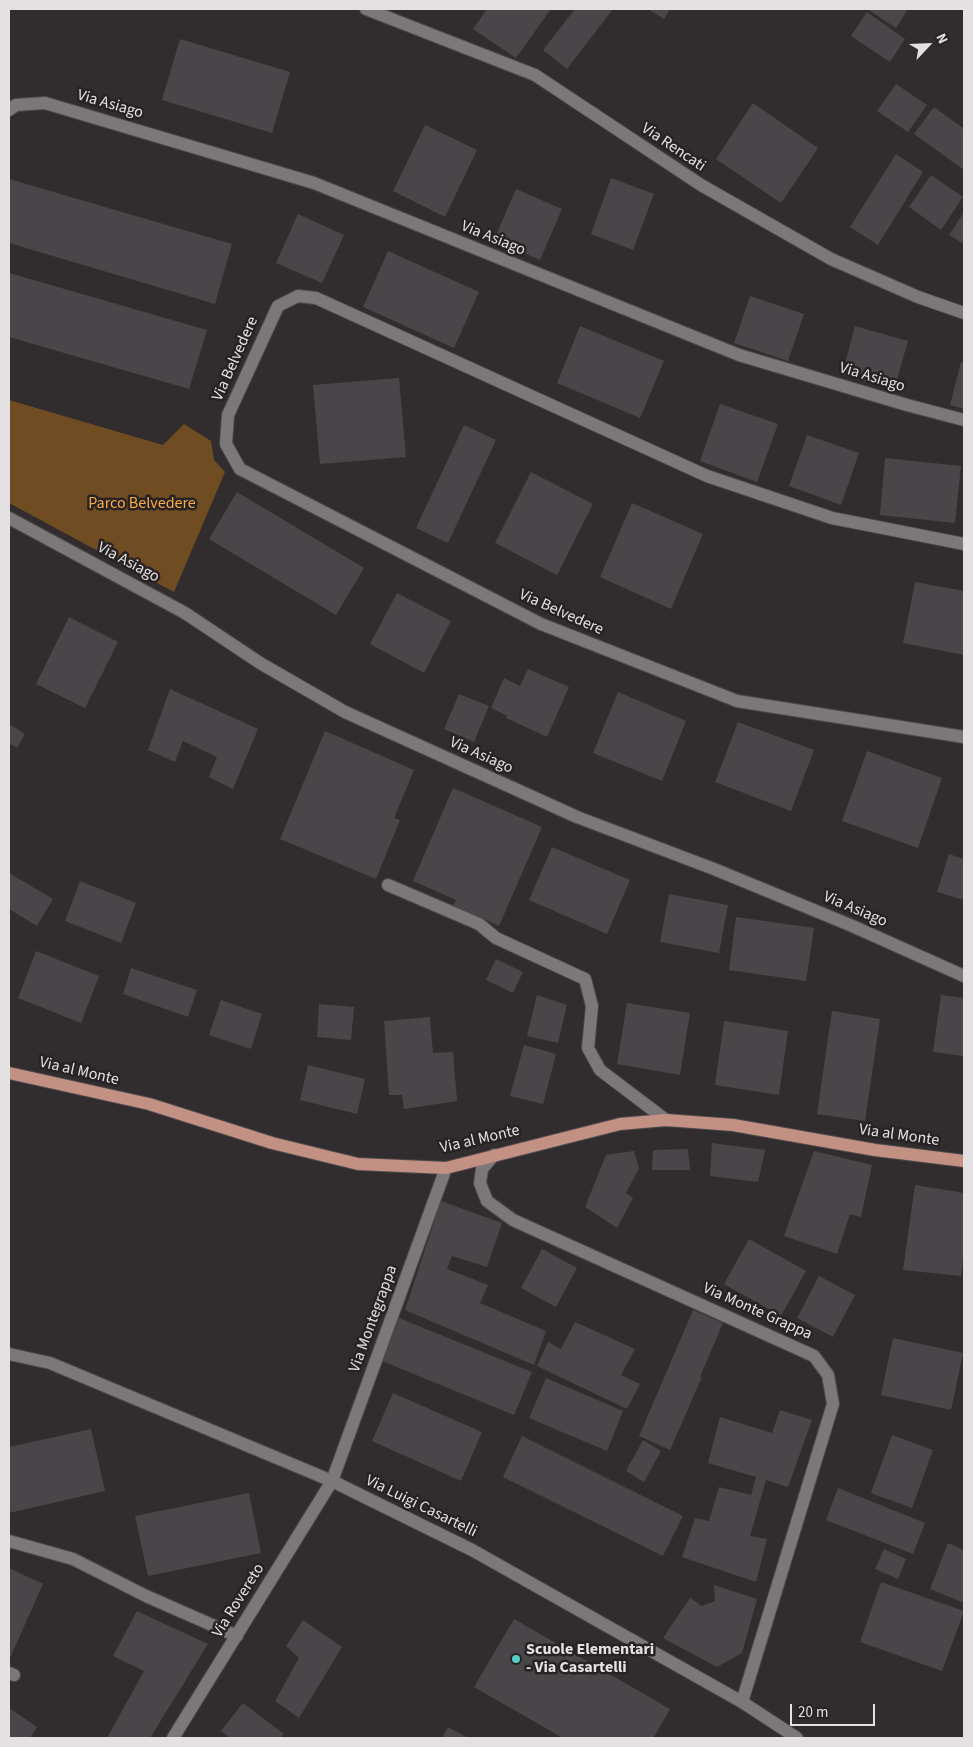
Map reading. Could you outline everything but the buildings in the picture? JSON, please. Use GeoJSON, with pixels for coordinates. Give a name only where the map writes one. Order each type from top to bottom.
{"type":"FeatureCollection","features":[{"type":"Feature","properties":{"kind":"main road","name":"Via al Monte"},"geometry":{"type":"LineString","coordinates":[[9,1073],[149,1104],[272,1143],[358,1164],[446,1168],[620,1124],[666,1120],[733,1125],[876,1150],[964,1161]]}},
{"type":"Feature","properties":{"kind":"street","name":"Via Rencati"},"geometry":{"type":"LineString","coordinates":[[366,9],[535,75],[701,186],[832,259],[918,297],[964,313]]}},
{"type":"Feature","properties":{"kind":"street","name":"Via Asiago"},"geometry":{"type":"LineString","coordinates":[[9,110],[16,105],[46,103],[314,183],[739,355],[964,420]]}},
{"type":"Feature","properties":{"kind":"street","name":"Via Belvedere"},"geometry":{"type":"LineString","coordinates":[[964,544],[832,518],[706,476],[316,298],[298,296],[278,306],[228,415],[226,444],[240,469],[541,624],[736,701],[964,737]]}},
{"type":"Feature","properties":{"kind":"street","name":"Via Asiago"},"geometry":{"type":"LineString","coordinates":[[9,518],[176,608],[260,663],[345,712],[577,816],[714,869],[850,925],[964,976]]}},
{"type":"Feature","properties":{"kind":"street"},"geometry":{"type":"LineString","coordinates":[[388,886],[479,924],[496,938],[585,979],[592,1006],[588,1048],[600,1070],[666,1120]]}},
{"type":"Feature","properties":{"kind":"street","name":"Via Monte Grappa"},"geometry":{"type":"LineString","coordinates":[[494,1155],[482,1169],[480,1183],[487,1201],[513,1220],[814,1356],[828,1375],[833,1404],[742,1702]]}},
{"type":"Feature","properties":{"kind":"street","name":"Via Montegrappa"},"geometry":{"type":"LineString","coordinates":[[332,1481],[446,1168]]}},
{"type":"Feature","properties":{"kind":"street","name":"Via Luigi Casartelli"},"geometry":{"type":"LineString","coordinates":[[9,1354],[50,1363],[332,1481],[472,1550],[742,1702],[796,1738]]}},
{"type":"Feature","properties":{"kind":"street","name":"Via Rovereto"},"geometry":{"type":"LineString","coordinates":[[174,1738],[332,1481]]}},
{"type":"Feature","properties":{"kind":"street"},"geometry":{"type":"LineString","coordinates":[[9,1541],[73,1559],[146,1596],[236,1636]]}},
{"type":"Feature","properties":{"kind":"green space","name":"Parco Belvedere"},"geometry":{"type":"Polygon","coordinates":[[[9,400],[163,445],[184,424],[211,441],[214,460],[225,472],[174,592],[9,503],[9,400]]]}},
{"type":"Feature","properties":{"kind":"place","name":"Scuole Elementari - Via Casartelli"},"geometry":{"type":"Point","coordinates":[516,1659]}}]}
